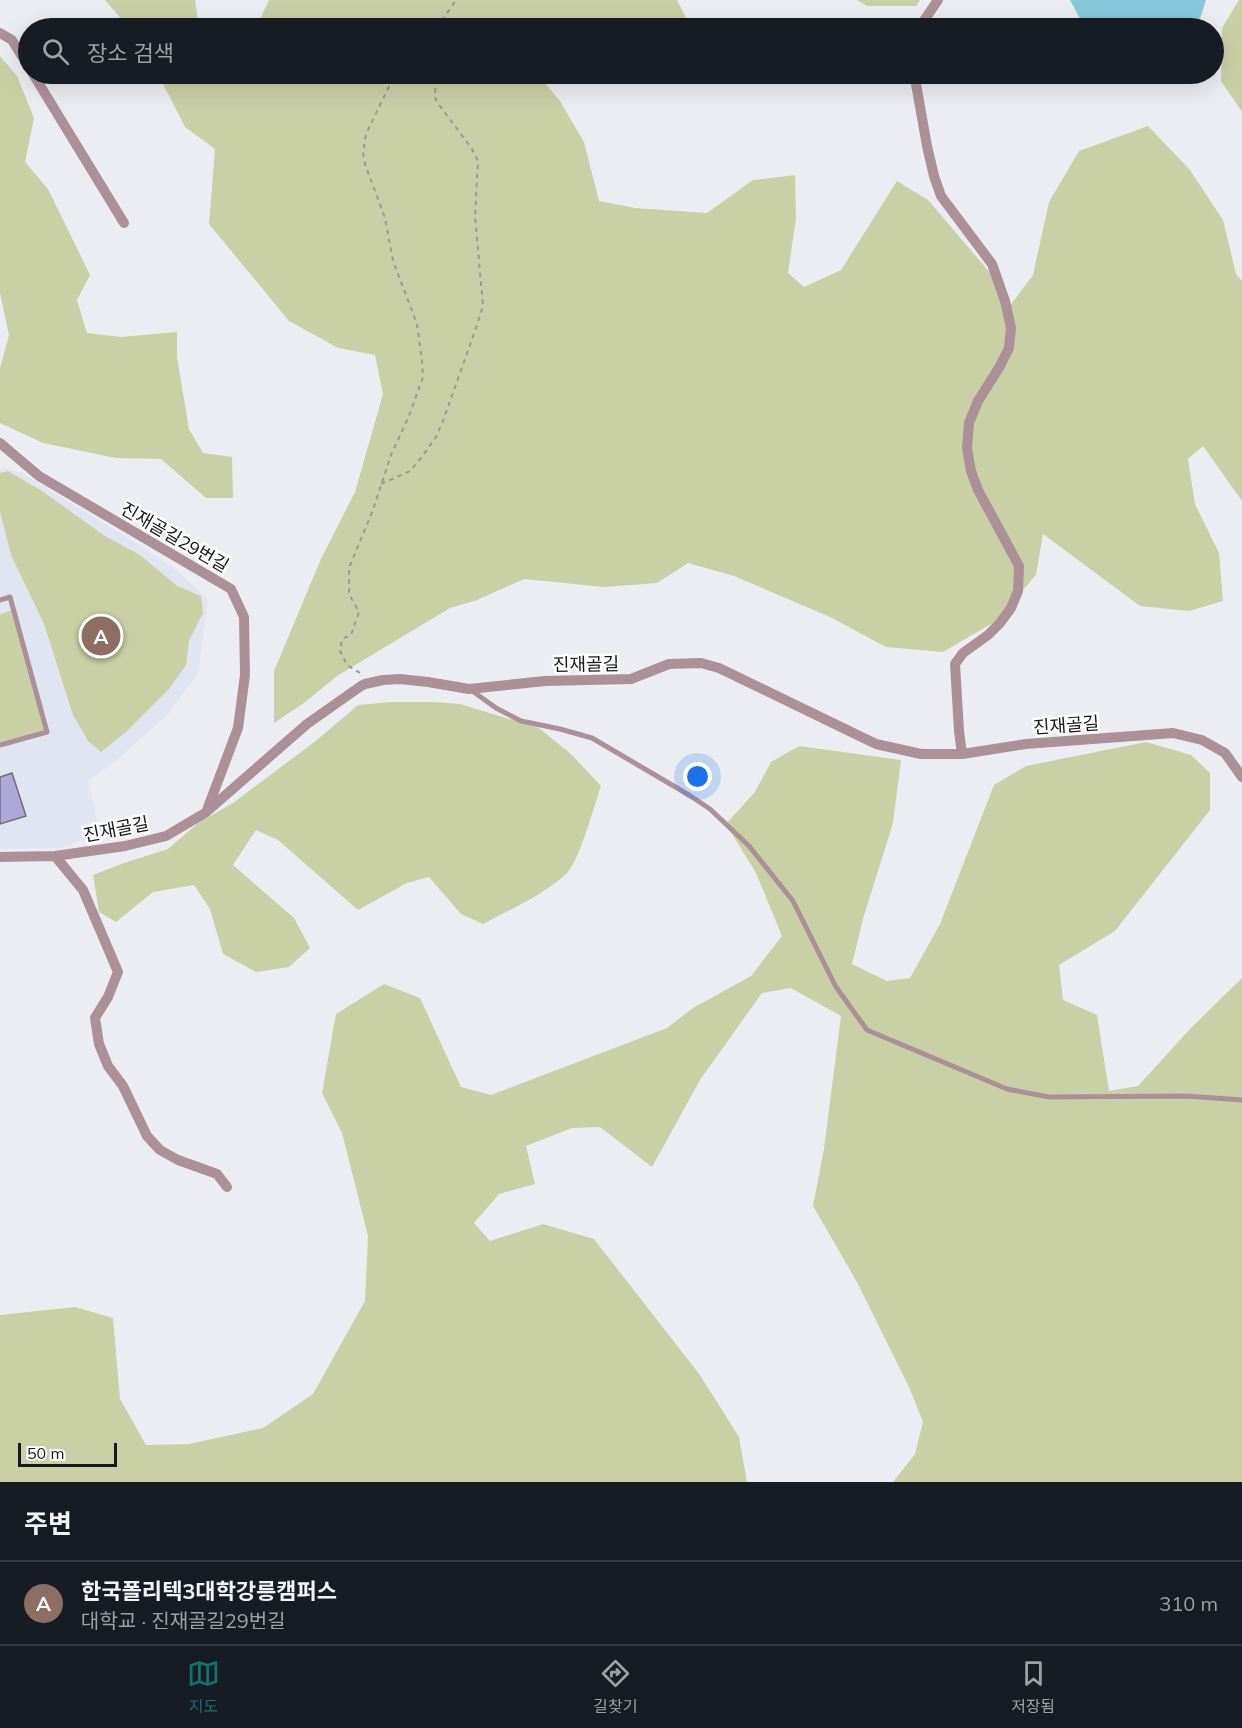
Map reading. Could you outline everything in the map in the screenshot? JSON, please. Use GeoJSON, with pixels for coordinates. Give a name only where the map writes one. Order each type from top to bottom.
{"type":"FeatureCollection","features":[{"type":"Feature","properties":{"kind":"street"},"geometry":{"type":"LineString","coordinates":[[926,18],[938,0]]}},
{"type":"Feature","properties":{"kind":"street"},"geometry":{"type":"LineString","coordinates":[[0,33],[12,40],[18,50]]}},
{"type":"Feature","properties":{"kind":"street"},"geometry":{"type":"LineString","coordinates":[[39,84],[124,224]]}},
{"type":"Feature","properties":{"kind":"street"},"geometry":{"type":"LineString","coordinates":[[916,84],[927,146],[941,196],[992,264],[1005,301],[1011,328],[1009,348],[978,401],[969,423],[967,448],[971,471],[978,490],[1018,566],[1018,591],[1011,608],[1000,623],[963,653],[955,664],[962,754]]}},
{"type":"Feature","properties":{"kind":"street","name":"진재골길29번길"},"geometry":{"type":"LineString","coordinates":[[0,443],[39,477],[231,589],[244,617],[245,675],[238,728],[206,813]]}},
{"type":"Feature","properties":{"kind":"street","name":"진재골길"},"geometry":{"type":"LineString","coordinates":[[0,857],[55,856],[125,846],[166,836],[206,813],[308,724],[361,686],[383,680],[428,682],[469,689],[545,681],[631,679],[669,664],[701,663],[719,668],[876,744],[921,754],[962,754],[1026,744],[1173,733],[1202,740],[1225,753],[1242,777]]}},
{"type":"Feature","properties":{"kind":"street"},"geometry":{"type":"LineString","coordinates":[[55,856],[83,890],[118,972],[108,997],[95,1018],[99,1044],[108,1066],[123,1086],[147,1136],[160,1150],[178,1160],[217,1174],[227,1187]]}},
{"type":"Feature","properties":{"kind":"lane"},"geometry":{"type":"LineString","coordinates":[[0,600],[10,597],[47,732],[0,745]]}},
{"type":"Feature","properties":{"kind":"lane"},"geometry":{"type":"LineString","coordinates":[[469,689],[496,708],[521,721],[592,738],[710,809],[749,846],[793,901],[836,987],[867,1030],[1007,1089],[1050,1097],[1186,1096],[1242,1101]]}},
{"type":"Feature","properties":{"kind":"path"},"geometry":{"type":"LineString","coordinates":[[444,18],[456,0]]}},
{"type":"Feature","properties":{"kind":"path"},"geometry":{"type":"LineString","coordinates":[[366,684],[360,673],[347,665],[340,651],[342,639],[351,635],[359,612],[349,594],[349,568],[423,377],[417,324],[393,261],[385,218],[365,165],[363,153],[366,134],[390,84]]}},
{"type":"Feature","properties":{"kind":"path"},"geometry":{"type":"LineString","coordinates":[[381,484],[410,471],[436,437],[483,306],[475,216],[478,161],[472,149],[437,102],[436,84]]}},
{"type":"Feature","properties":{"kind":"shaded area"},"geometry":{"type":"Polygon","coordinates":[[[0,467],[22,473],[138,544],[179,572],[208,600],[198,673],[168,714],[116,761],[88,781],[100,833],[62,848],[0,849],[0,467]]]}},
{"type":"Feature","properties":{"kind":"green space"},"geometry":{"type":"Polygon","coordinates":[[[105,0],[195,0],[198,18],[120,18],[105,0]]]}},
{"type":"Feature","properties":{"kind":"green space"},"geometry":{"type":"Polygon","coordinates":[[[269,0],[677,0],[686,18],[261,18],[269,0]]]}},
{"type":"Feature","properties":{"kind":"green space"},"geometry":{"type":"Polygon","coordinates":[[[857,0],[920,0],[916,6],[867,6],[857,0]]]}},
{"type":"Feature","properties":{"kind":"green space"},"geometry":{"type":"Polygon","coordinates":[[[1239,0],[1242,0],[1242,112],[1223,84],[1224,25],[1239,0]]]}},
{"type":"Feature","properties":{"kind":"green space"},"geometry":{"type":"Polygon","coordinates":[[[0,56],[17,76],[18,84],[20,84],[34,118],[25,162],[48,189],[90,275],[77,300],[87,333],[121,337],[177,332],[177,357],[189,429],[203,453],[232,457],[233,498],[206,498],[161,459],[116,458],[43,443],[0,423],[0,368],[9,335],[0,293],[0,56]]]}},
{"type":"Feature","properties":{"kind":"green space"},"geometry":{"type":"Polygon","coordinates":[[[163,84],[546,84],[560,101],[584,142],[599,201],[635,208],[707,213],[753,180],[795,175],[796,218],[788,273],[804,287],[841,270],[897,181],[928,200],[992,275],[1009,307],[1033,275],[1049,202],[1079,151],[1148,126],[1190,170],[1223,220],[1236,274],[1242,281],[1242,501],[1203,446],[1188,459],[1195,504],[1219,553],[1223,601],[1189,611],[1140,606],[1043,534],[1036,575],[996,621],[943,652],[886,647],[830,617],[734,576],[688,563],[657,583],[604,587],[524,579],[477,600],[450,608],[337,676],[304,703],[274,723],[274,671],[321,559],[355,492],[383,394],[375,355],[338,348],[289,321],[209,224],[215,149],[185,127],[163,84]]]}},
{"type":"Feature","properties":{"kind":"green space"},"geometry":{"type":"Polygon","coordinates":[[[8,471],[42,491],[105,536],[140,555],[177,586],[201,596],[203,613],[189,641],[186,665],[169,689],[126,732],[101,752],[88,741],[73,715],[44,624],[11,555],[0,512],[0,473],[8,471]]]}},
{"type":"Feature","properties":{"kind":"green space"},"geometry":{"type":"Polygon","coordinates":[[[13,610],[47,732],[0,745],[0,614],[13,610]]]}},
{"type":"Feature","properties":{"kind":"green space"},"geometry":{"type":"Polygon","coordinates":[[[391,702],[460,704],[539,728],[572,755],[601,786],[582,845],[567,873],[538,895],[483,924],[461,914],[429,877],[407,883],[358,910],[278,840],[256,830],[233,865],[294,918],[310,948],[289,967],[256,972],[223,954],[210,909],[194,885],[153,892],[116,922],[99,912],[93,875],[168,849],[198,823],[233,803],[317,740],[358,705],[391,702]]]}},
{"type":"Feature","properties":{"kind":"green space"},"geometry":{"type":"Polygon","coordinates":[[[1146,742],[1191,755],[1210,773],[1210,810],[1115,931],[1059,965],[1063,1000],[1097,1015],[1109,1091],[1138,1086],[1190,1029],[1242,978],[1242,1482],[893,1482],[915,1454],[923,1422],[909,1387],[857,1282],[813,1206],[824,1149],[841,1016],[791,988],[762,993],[700,1080],[652,1167],[600,1127],[572,1128],[526,1146],[535,1184],[499,1194],[474,1223],[490,1241],[543,1224],[594,1239],[700,1375],[739,1437],[747,1482],[0,1482],[0,1315],[75,1307],[113,1318],[120,1399],[146,1445],[189,1444],[263,1428],[313,1394],[365,1301],[368,1236],[342,1133],[322,1093],[336,1014],[384,984],[420,998],[461,1087],[491,1095],[667,1028],[693,1008],[751,976],[782,936],[756,873],[726,824],[755,792],[771,762],[799,746],[901,760],[893,823],[863,919],[852,964],[887,981],[910,978],[940,924],[994,785],[1026,766],[1146,742]]]}},
{"type":"Feature","properties":{"kind":"water"},"geometry":{"type":"Polygon","coordinates":[[[1070,0],[1206,0],[1200,18],[1080,18],[1070,0]]]}},
{"type":"Feature","properties":{"kind":"building"},"geometry":{"type":"Polygon","coordinates":[[[12,773],[26,816],[0,824],[0,777],[12,773]]]}},
{"type":"Feature","properties":{"kind":"place","name":"한국폴리텍3대학강릉캠퍼스"},"geometry":{"type":"Point","coordinates":[101,636]}}]}
